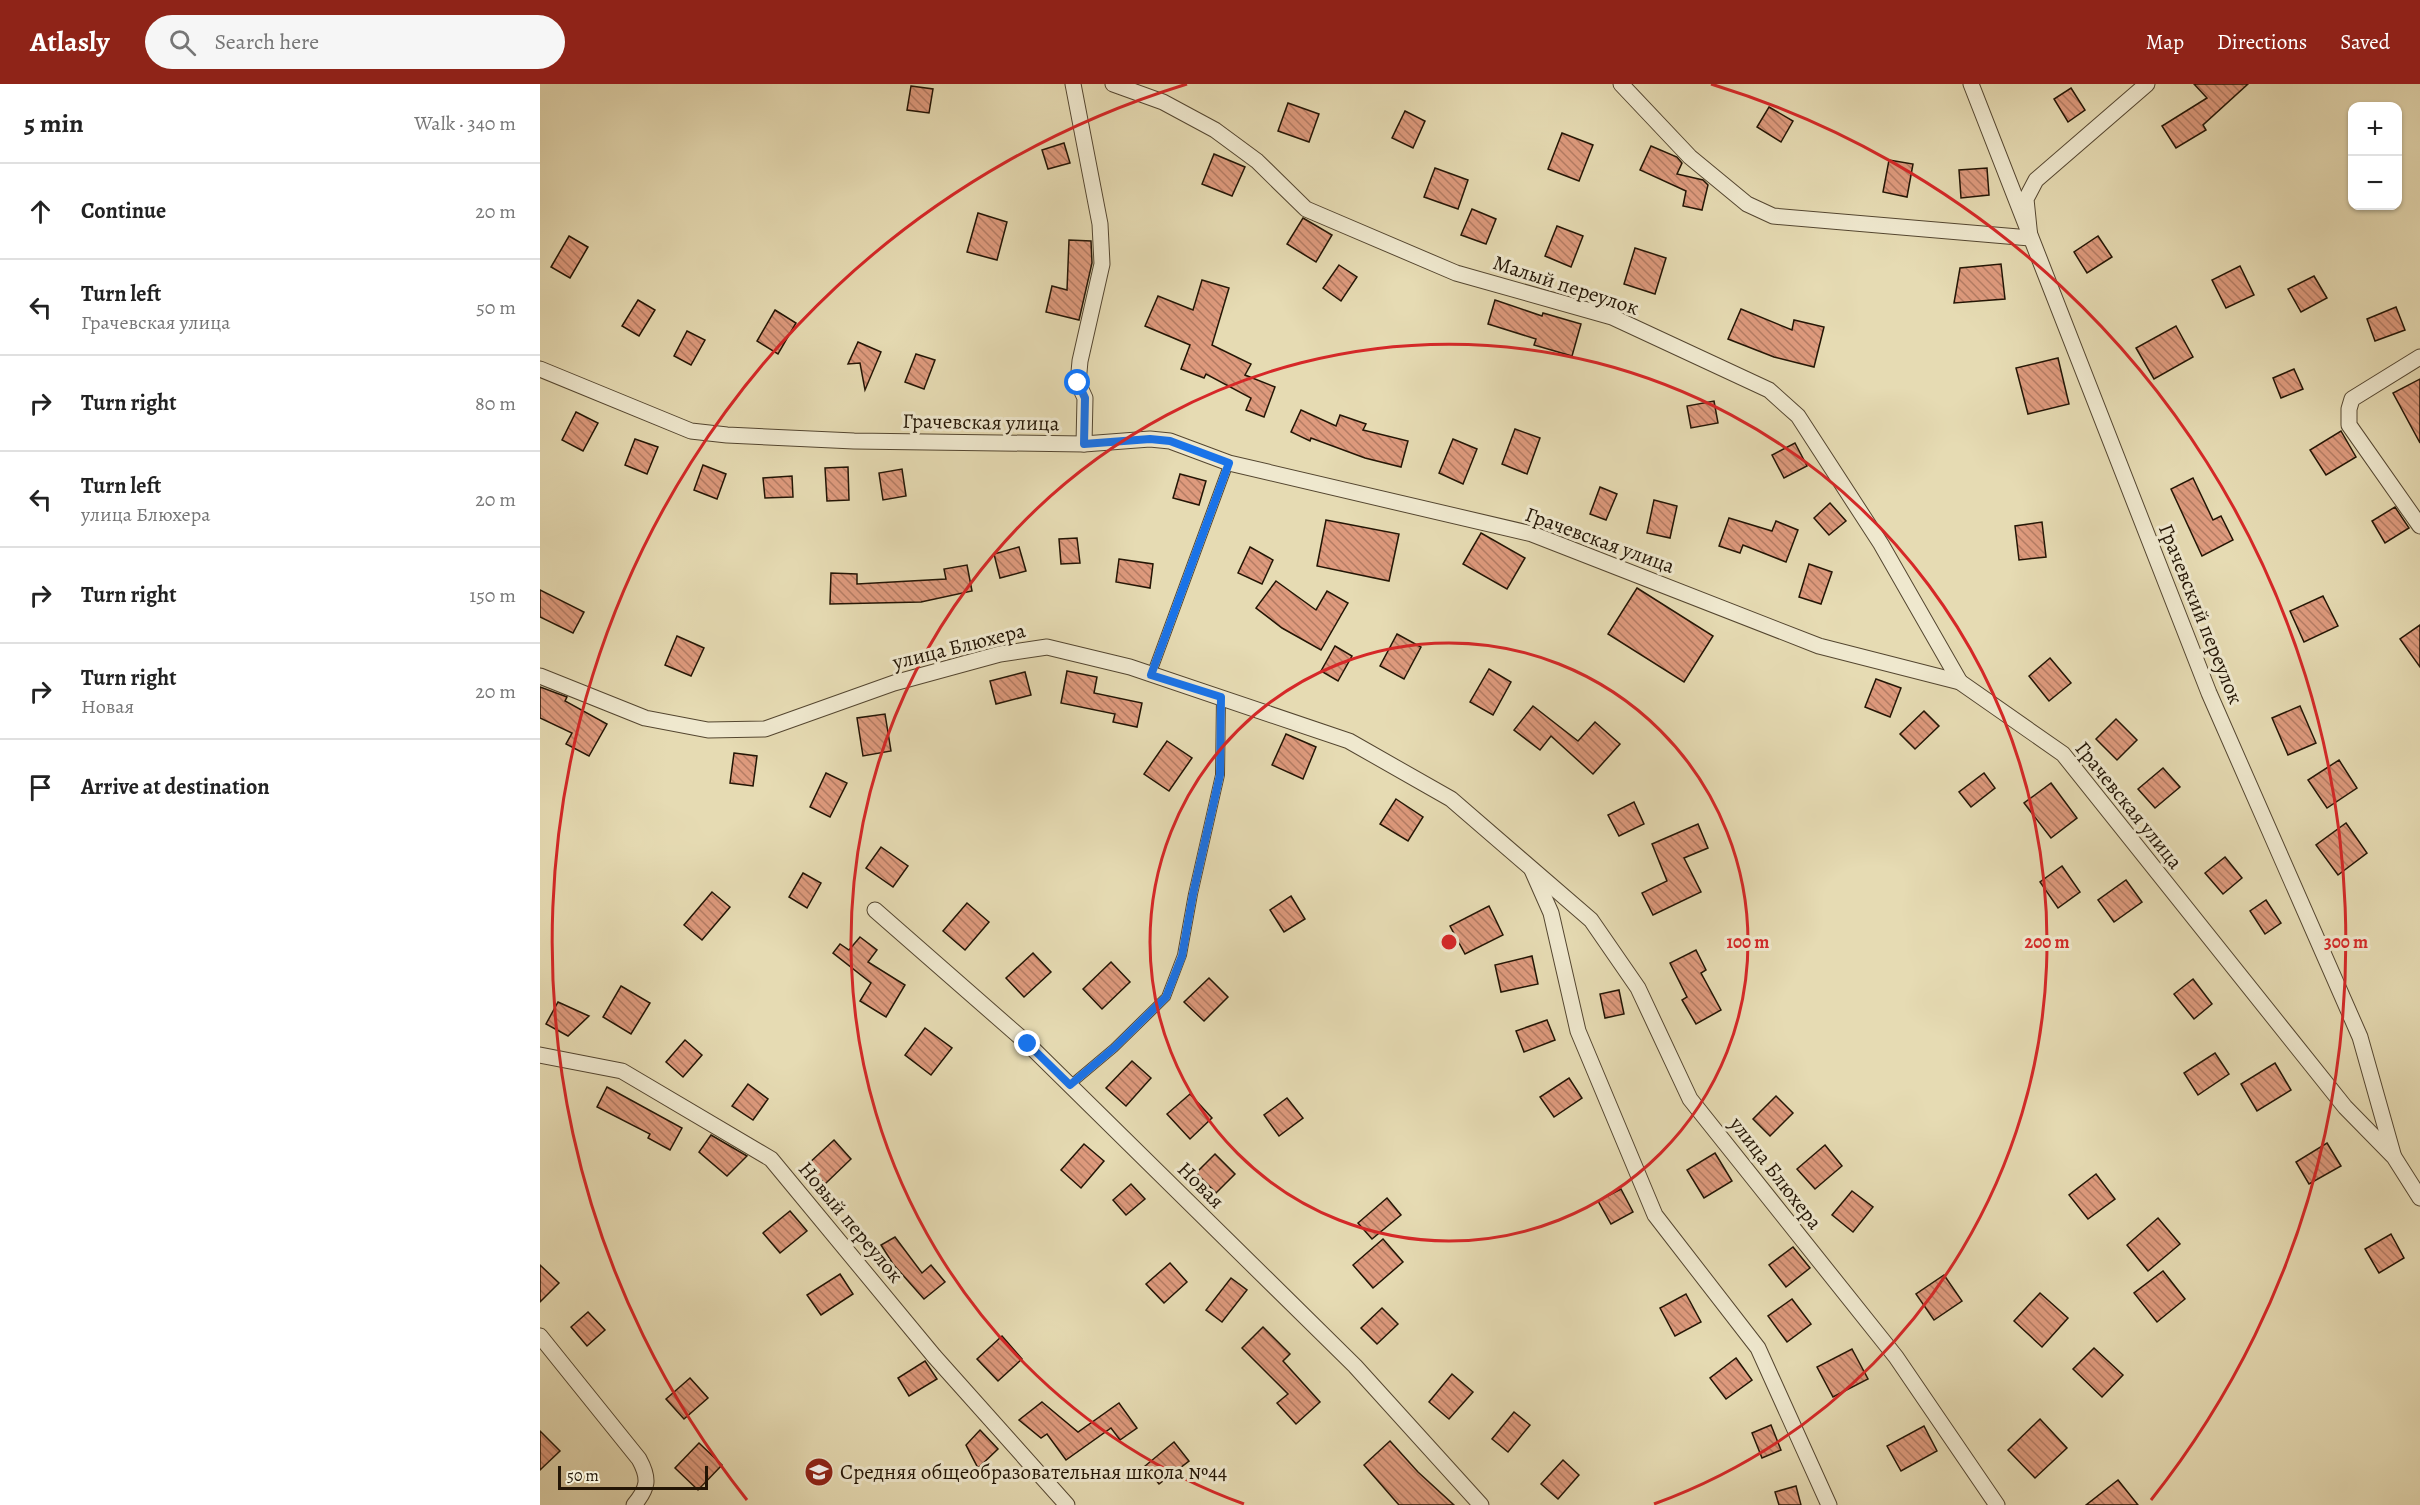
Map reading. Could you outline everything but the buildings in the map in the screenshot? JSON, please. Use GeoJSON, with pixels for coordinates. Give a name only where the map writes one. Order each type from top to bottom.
{"type":"FeatureCollection","features":[{"type":"Feature","properties":{"kind":"street"},"geometry":{"type":"LineString","coordinates":[[1073,84],[1100,224],[1102,264],[1080,361],[1078,383],[1085,398],[1084,444]]}},
{"type":"Feature","properties":{"kind":"street","name":"Малый переулок"},"geometry":{"type":"LineString","coordinates":[[1113,84],[1163,102],[1215,130],[1257,161],[1306,209],[1456,273],[1612,317],[1769,390],[1798,416],[1881,543],[1960,682]]}},
{"type":"Feature","properties":{"kind":"street"},"geometry":{"type":"LineString","coordinates":[[1621,84],[1690,157],[1748,204],[1773,216],[2030,238],[2026,199],[2037,180],[2147,84]]}},
{"type":"Feature","properties":{"kind":"street","name":"Грачевский переулок"},"geometry":{"type":"LineString","coordinates":[[1971,84],[2209,693],[2360,1037],[2394,1157]]}},
{"type":"Feature","properties":{"kind":"street"},"geometry":{"type":"LineString","coordinates":[[2420,357],[2352,399],[2349,409],[2349,425],[2420,526]]}},
{"type":"Feature","properties":{"kind":"street","name":"Грачевская улица"},"geometry":{"type":"LineString","coordinates":[[540,369],[691,431],[854,441],[1084,444],[1150,439],[1170,441],[1229,463],[1532,534],[1819,646],[1960,682],[2062,753],[2344,1107],[2394,1157],[2420,1198]]}},
{"type":"Feature","properties":{"kind":"street","name":"улица Блюхера"},"geometry":{"type":"LineString","coordinates":[[540,676],[645,718],[708,730],[765,729],[894,683],[1000,654],[1047,647],[1130,667],[1349,741],[1451,799],[1591,920],[1638,988],[1690,1099],[1896,1357],[1996,1505]]}},
{"type":"Feature","properties":{"kind":"street","name":"улица Блюхера"},"geometry":{"type":"LineString","coordinates":[[1531,866],[1551,913],[1578,1031],[1655,1215],[1758,1348],[1829,1505]]}},
{"type":"Feature","properties":{"kind":"street","name":"Новая"},"geometry":{"type":"LineString","coordinates":[[875,910],[1028,1044],[1070,1085],[1355,1366],[1481,1505]]}},
{"type":"Feature","properties":{"kind":"street","name":"Новый переулок"},"geometry":{"type":"LineString","coordinates":[[540,1055],[622,1071],[771,1159],[934,1356],[1067,1505]]}},
{"type":"Feature","properties":{"kind":"street"},"geometry":{"type":"LineString","coordinates":[[540,1336],[639,1459],[647,1473],[645,1492],[634,1505]]}},
{"type":"Feature","properties":{"kind":"lane"},"geometry":{"type":"LineString","coordinates":[[1151,675],[1229,463]]}},
{"type":"Feature","properties":{"kind":"lane"},"geometry":{"type":"LineString","coordinates":[[1070,1085],[1114,1048],[1166,997],[1182,956],[1193,894],[1220,775],[1221,697]]}},
{"type":"Feature","properties":{"kind":"place","name":"Средняя общеобразовательная школа №44"},"geometry":{"type":"Point","coordinates":[819,1472]}},
{"type":"Feature","properties":{"kind":"route"},"geometry":{"type":"LineString","coordinates":[[1028,1044],[1070,1085],[1114,1048],[1166,997],[1182,956],[1193,894],[1220,775],[1221,697],[1151,675],[1229,463],[1170,441],[1150,439],[1084,444],[1085,398],[1078,383]]}}]}
